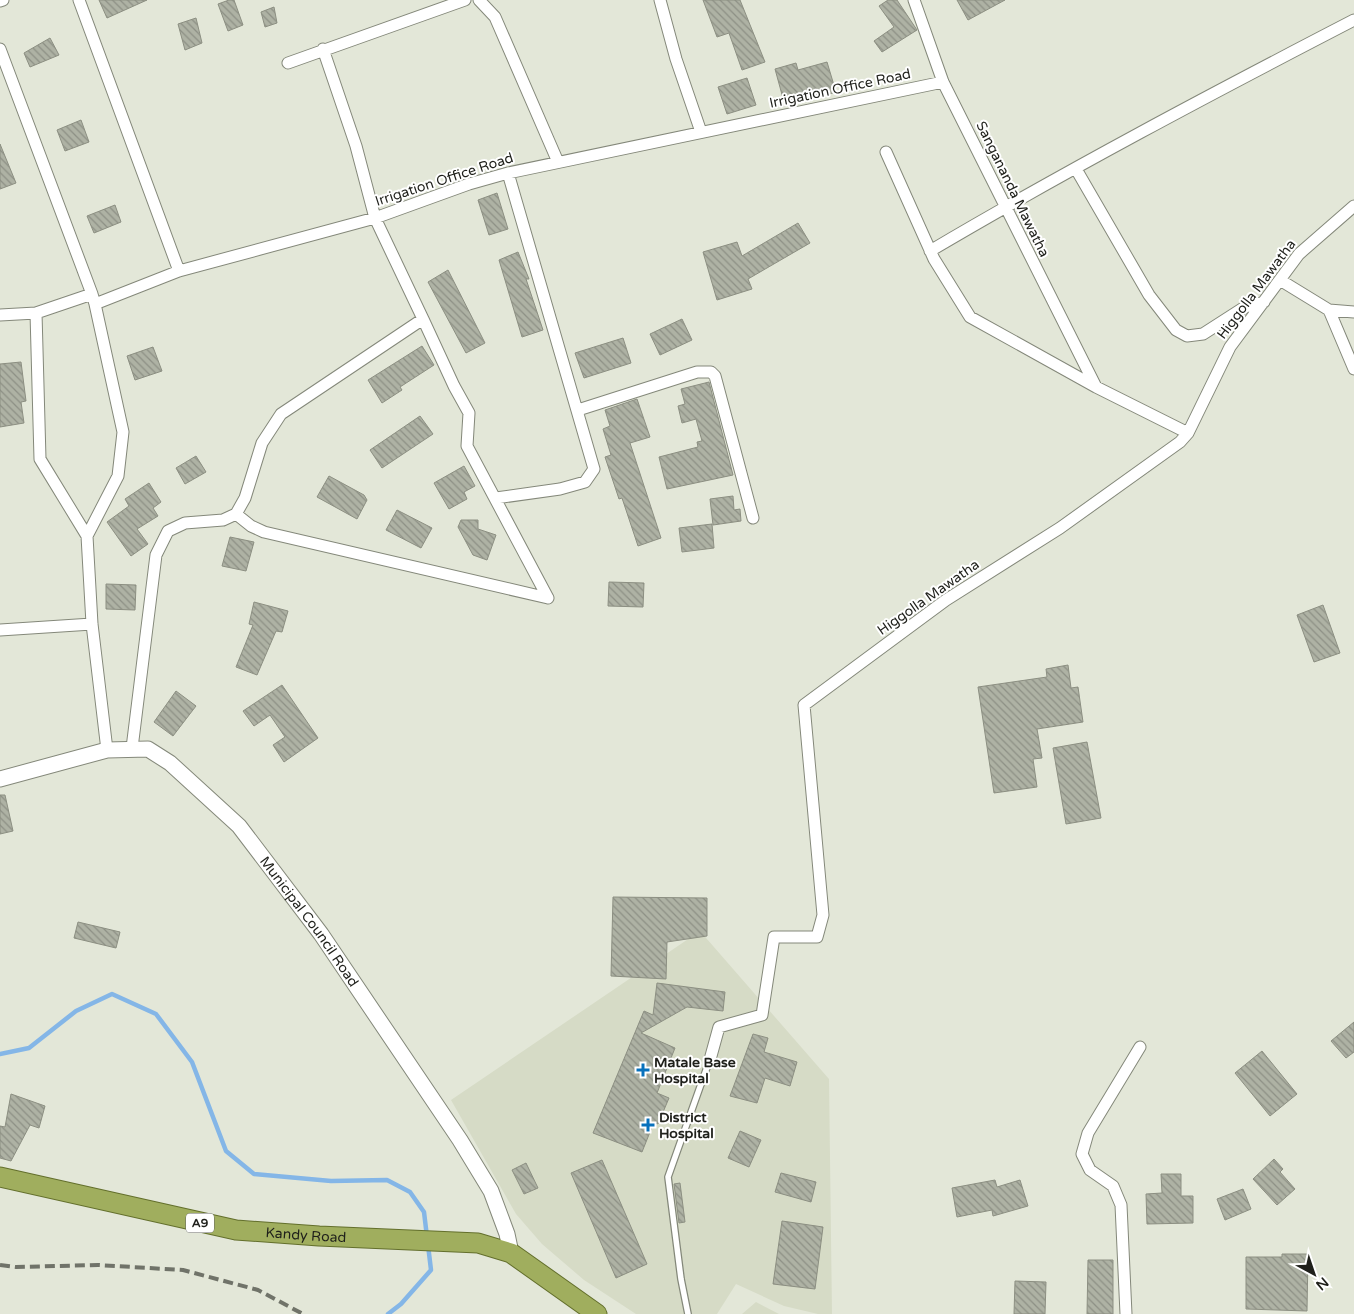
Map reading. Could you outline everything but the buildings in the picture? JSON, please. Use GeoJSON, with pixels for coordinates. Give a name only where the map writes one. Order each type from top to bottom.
{"type":"FeatureCollection","features":[{"type":"Feature","properties":{"kind":"highway","name":"Kandy Road"},"geometry":{"type":"LineString","coordinates":[[0,1177],[236,1230],[319,1236],[404,1238],[478,1243],[512,1253],[597,1314]]}},
{"type":"Feature","properties":{"kind":"street"},"geometry":{"type":"LineString","coordinates":[[79,0],[179,271]]}},
{"type":"Feature","properties":{"kind":"street"},"geometry":{"type":"LineString","coordinates":[[288,62],[465,0]]}},
{"type":"Feature","properties":{"kind":"street"},"geometry":{"type":"LineString","coordinates":[[479,0],[495,17],[558,162]]}},
{"type":"Feature","properties":{"kind":"street","name":"Sangananda Mawatha"},"geometry":{"type":"LineString","coordinates":[[914,0],[944,82],[1096,387]]}},
{"type":"Feature","properties":{"kind":"street"},"geometry":{"type":"LineString","coordinates":[[664,1],[676,59],[701,132]]}},
{"type":"Feature","properties":{"kind":"street"},"geometry":{"type":"LineString","coordinates":[[930,251],[1005,207],[1185,108],[1354,20]]}},
{"type":"Feature","properties":{"kind":"street"},"geometry":{"type":"LineString","coordinates":[[0,49],[93,299],[123,432],[118,476],[87,536]]}},
{"type":"Feature","properties":{"kind":"street"},"geometry":{"type":"LineString","coordinates":[[236,514],[251,526],[264,532],[548,598],[467,446],[469,413],[454,386],[375,218],[356,146],[323,49]]}},
{"type":"Feature","properties":{"kind":"street","name":"Irrigation Office Road"},"geometry":{"type":"LineString","coordinates":[[0,315],[36,313],[93,299],[179,271],[375,218],[469,184],[508,173],[944,82]]}},
{"type":"Feature","properties":{"kind":"street"},"geometry":{"type":"LineString","coordinates":[[886,152],[930,251],[970,317],[1096,387],[1188,433]]}},
{"type":"Feature","properties":{"kind":"street"},"geometry":{"type":"LineString","coordinates":[[1076,168],[1148,294],[1176,330],[1187,336],[1203,334],[1245,306],[1264,302]]}},
{"type":"Feature","properties":{"kind":"street"},"geometry":{"type":"LineString","coordinates":[[496,498],[560,489],[585,482],[594,469],[508,173]]}},
{"type":"Feature","properties":{"kind":"street","name":"Higgolla Mawatha"},"geometry":{"type":"LineString","coordinates":[[711,1056],[719,1027],[762,1014],[774,937],[817,936],[823,915],[804,705],[946,600],[1060,528],[1180,442],[1188,433],[1230,347],[1299,254],[1354,206]]}},
{"type":"Feature","properties":{"kind":"street"},"geometry":{"type":"LineString","coordinates":[[1280,280],[1329,310],[1354,312]]}},
{"type":"Feature","properties":{"kind":"street"},"geometry":{"type":"LineString","coordinates":[[1329,310],[1354,369]]}},
{"type":"Feature","properties":{"kind":"street"},"geometry":{"type":"LineString","coordinates":[[36,313],[40,459],[87,536],[92,624],[107,750]]}},
{"type":"Feature","properties":{"kind":"street"},"geometry":{"type":"LineString","coordinates":[[132,748],[156,555],[168,531],[185,523],[223,520],[236,514],[245,498],[262,443],[281,414],[423,319]]}},
{"type":"Feature","properties":{"kind":"street"},"geometry":{"type":"LineString","coordinates":[[578,410],[697,372],[711,372],[715,376],[753,518]]}},
{"type":"Feature","properties":{"kind":"street"},"geometry":{"type":"LineString","coordinates":[[0,630],[92,624]]}},
{"type":"Feature","properties":{"kind":"street","name":"Municipal Council Road"},"geometry":{"type":"LineString","coordinates":[[0,779],[107,750],[148,749],[170,763],[239,826],[321,934],[460,1140],[490,1191],[507,1234],[512,1253]]}},
{"type":"Feature","properties":{"kind":"street"},"geometry":{"type":"LineString","coordinates":[[1126,1314],[1121,1205],[1113,1186],[1090,1170],[1082,1154],[1088,1133],[1140,1047]]}},
{"type":"Feature","properties":{"kind":"lane"},"geometry":{"type":"LineString","coordinates":[[688,1314],[681,1279],[668,1177],[711,1056]]}},
{"type":"Feature","properties":{"kind":"shaded area","name":"District Hospital"},"geometry":{"type":"Polygon","coordinates":[[[700,931],[829,1079],[832,1314],[818,1314],[784,1306],[736,1284],[717,1314],[636,1314],[584,1280],[542,1244],[516,1214],[451,1100],[700,931]]]}},
{"type":"Feature","properties":{"kind":"shaded area"},"geometry":{"type":"Polygon","coordinates":[[[756,1302],[779,1314],[742,1314],[756,1302]]]}},
{"type":"Feature","properties":{"kind":"waterway"},"geometry":{"type":"LineString","coordinates":[[0,1054],[29,1048],[76,1011],[112,994],[156,1014],[192,1062],[226,1151],[254,1174],[331,1181],[387,1180],[410,1192],[424,1212],[427,1237]]}},
{"type":"Feature","properties":{"kind":"waterway"},"geometry":{"type":"LineString","coordinates":[[388,1314],[401,1304],[431,1270],[428,1245]]}},
{"type":"Feature","properties":{"kind":"railway"},"geometry":{"type":"LineString","coordinates":[[0,1265],[16,1267],[98,1265],[183,1270],[258,1290],[303,1314]]}},
{"type":"Feature","properties":{"kind":"place","name":"Matale Base Hospital"},"geometry":{"type":"Point","coordinates":[643,1070]}},
{"type":"Feature","properties":{"kind":"place","name":"District Hospital"},"geometry":{"type":"Point","coordinates":[648,1125]}}]}
